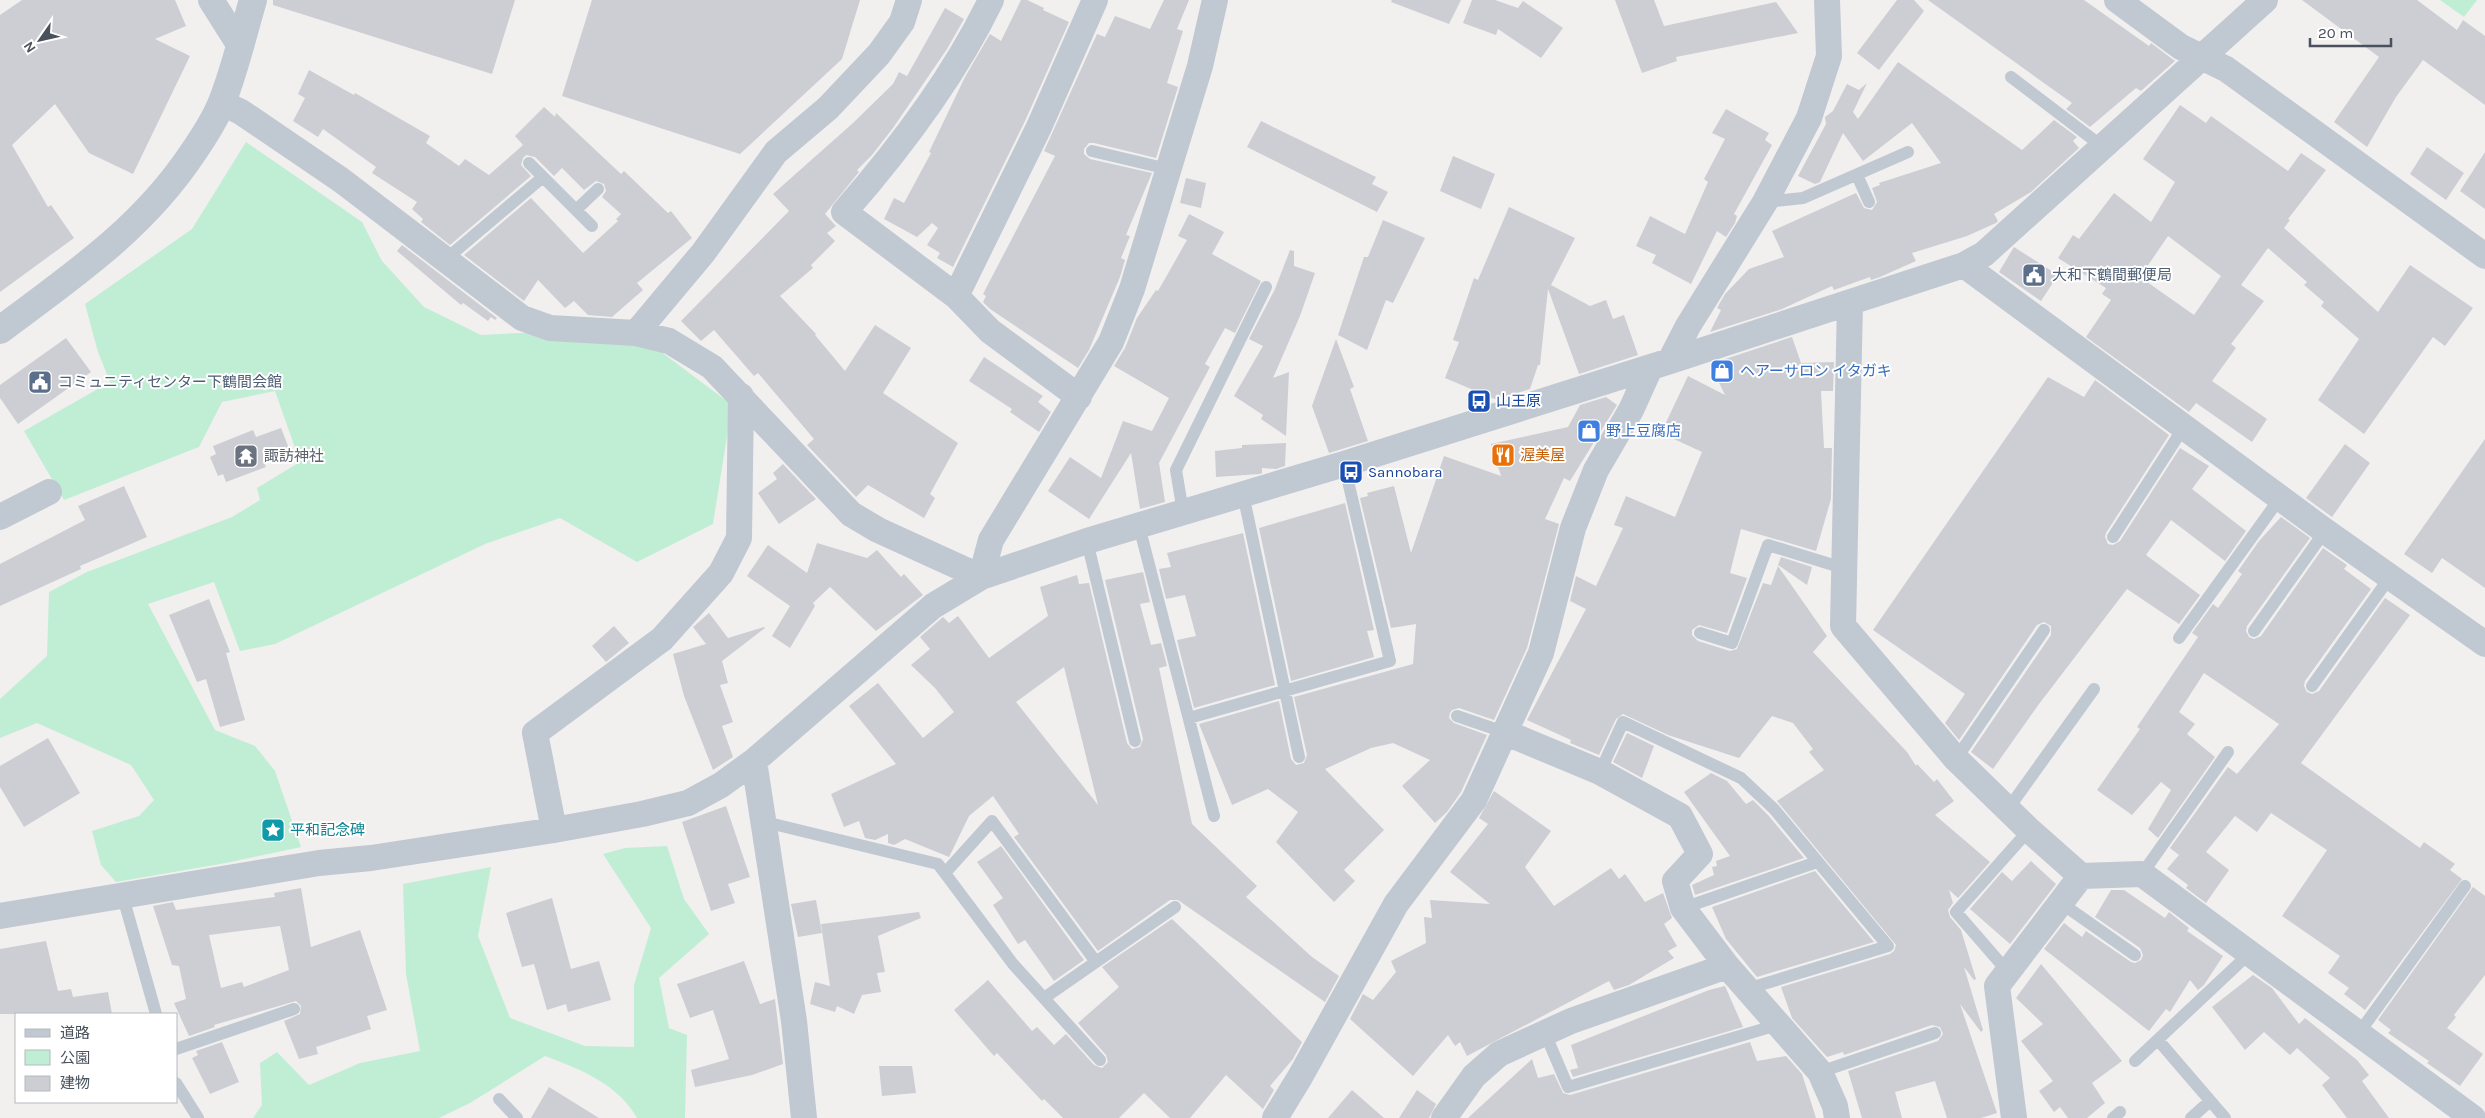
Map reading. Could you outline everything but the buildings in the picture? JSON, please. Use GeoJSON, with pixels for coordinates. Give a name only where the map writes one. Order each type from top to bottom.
{"type":"FeatureCollection","features":[{"type":"Feature","properties":{"kind":"street"},"geometry":{"type":"LineString","coordinates":[[210,0],[240,46]]}},
{"type":"Feature","properties":{"kind":"street"},"geometry":{"type":"LineString","coordinates":[[0,330],[117,241],[145,214],[176,178],[204,137],[222,102],[253,0]]}},
{"type":"Feature","properties":{"kind":"street"},"geometry":{"type":"LineString","coordinates":[[636,333],[702,253],[776,152],[828,108],[879,54],[902,22],[909,0]]}},
{"type":"Feature","properties":{"kind":"street"},"geometry":{"type":"LineString","coordinates":[[991,0],[972,40],[909,131],[844,212],[956,296],[990,331],[1079,397]]}},
{"type":"Feature","properties":{"kind":"street"},"geometry":{"type":"LineString","coordinates":[[956,296],[1039,127],[1095,0]]}},
{"type":"Feature","properties":{"kind":"street"},"geometry":{"type":"LineString","coordinates":[[981,577],[991,540],[1111,342],[1125,306],[1200,66],[1216,0]]}},
{"type":"Feature","properties":{"kind":"street"},"geometry":{"type":"LineString","coordinates":[[1275,1118],[1300,1077],[1396,904],[1474,800],[1541,653],[1573,528],[1596,470],[1660,364],[1688,326],[1765,202],[1809,118],[1829,56],[1827,0]]}},
{"type":"Feature","properties":{"kind":"street"},"geometry":{"type":"LineString","coordinates":[[2116,0],[2181,47],[2226,68],[2485,256]]}},
{"type":"Feature","properties":{"kind":"street"},"geometry":{"type":"LineString","coordinates":[[0,916],[319,863],[371,858],[554,830],[642,814],[688,803],[722,785],[754,761],[933,606],[981,577],[1086,541],[1344,464],[1964,265],[1984,254],[2264,0]]}},
{"type":"Feature","properties":{"kind":"street"},"geometry":{"type":"LineString","coordinates":[[222,102],[242,112],[341,180],[522,318],[550,328],[636,333],[669,341],[712,367],[851,514],[878,530],[981,577]]}},
{"type":"Feature","properties":{"kind":"street"},"geometry":{"type":"LineString","coordinates":[[1964,265],[2325,531],[2485,644]]}},
{"type":"Feature","properties":{"kind":"street"},"geometry":{"type":"LineString","coordinates":[[1850,303],[1842,626],[1956,758],[2029,830],[2081,876],[2142,874],[2473,1118]]}},
{"type":"Feature","properties":{"kind":"street"},"geometry":{"type":"LineString","coordinates":[[554,830],[535,733],[662,639],[721,573],[738,538],[741,396]]}},
{"type":"Feature","properties":{"kind":"street"},"geometry":{"type":"LineString","coordinates":[[0,518],[49,492]]}},
{"type":"Feature","properties":{"kind":"street"},"geometry":{"type":"LineString","coordinates":[[1504,732],[1600,772],[1680,816],[1700,854],[1675,881],[1683,908],[1726,966],[1820,1072],[1835,1106],[1837,1118]]}},
{"type":"Feature","properties":{"kind":"street"},"geometry":{"type":"LineString","coordinates":[[754,761],[765,822],[794,1021],[804,1118]]}},
{"type":"Feature","properties":{"kind":"street"},"geometry":{"type":"LineString","coordinates":[[2014,1118],[1997,986],[2081,876]]}},
{"type":"Feature","properties":{"kind":"street"},"geometry":{"type":"LineString","coordinates":[[1444,1118],[1474,1076],[1498,1054],[1571,1020],[1726,966]]}},
{"type":"Feature","properties":{"kind":"lane"},"geometry":{"type":"LineString","coordinates":[[2011,77],[2103,147]]}},
{"type":"Feature","properties":{"kind":"lane"},"geometry":{"type":"LineString","coordinates":[[1092,151],[1168,169]]}},
{"type":"Feature","properties":{"kind":"lane"},"geometry":{"type":"LineString","coordinates":[[1765,202],[1803,198],[1908,152]]}},
{"type":"Feature","properties":{"kind":"lane"},"geometry":{"type":"LineString","coordinates":[[529,163],[592,226]]}},
{"type":"Feature","properties":{"kind":"lane"},"geometry":{"type":"LineString","coordinates":[[1857,175],[1870,202]]}},
{"type":"Feature","properties":{"kind":"lane"},"geometry":{"type":"LineString","coordinates":[[446,259],[543,177]]}},
{"type":"Feature","properties":{"kind":"lane"},"geometry":{"type":"LineString","coordinates":[[576,210],[598,188]]}},
{"type":"Feature","properties":{"kind":"lane"},"geometry":{"type":"LineString","coordinates":[[1183,512],[1176,470],[1266,287]]}},
{"type":"Feature","properties":{"kind":"lane"},"geometry":{"type":"LineString","coordinates":[[2113,537],[2184,427]]}},
{"type":"Feature","properties":{"kind":"lane"},"geometry":{"type":"LineString","coordinates":[[1189,718],[1390,661],[1344,464]]}},
{"type":"Feature","properties":{"kind":"lane"},"geometry":{"type":"LineString","coordinates":[[1243,494],[1298,757]]}},
{"type":"Feature","properties":{"kind":"lane"},"geometry":{"type":"LineString","coordinates":[[2179,638],[2280,498]]}},
{"type":"Feature","properties":{"kind":"lane"},"geometry":{"type":"LineString","coordinates":[[1139,526],[1214,816]]}},
{"type":"Feature","properties":{"kind":"lane"},"geometry":{"type":"LineString","coordinates":[[2254,631],[2325,531]]}},
{"type":"Feature","properties":{"kind":"lane"},"geometry":{"type":"LineString","coordinates":[[1086,541],[1135,741]]}},
{"type":"Feature","properties":{"kind":"lane"},"geometry":{"type":"LineString","coordinates":[[1700,633],[1732,643],[1768,545],[1843,568]]}},
{"type":"Feature","properties":{"kind":"lane"},"geometry":{"type":"LineString","coordinates":[[2312,686],[2390,577]]}},
{"type":"Feature","properties":{"kind":"lane"},"geometry":{"type":"LineString","coordinates":[[1956,758],[2044,630]]}},
{"type":"Feature","properties":{"kind":"lane"},"geometry":{"type":"LineString","coordinates":[[2008,810],[2094,689]]}},
{"type":"Feature","properties":{"kind":"lane"},"geometry":{"type":"LineString","coordinates":[[1457,716],[1504,732]]}},
{"type":"Feature","properties":{"kind":"lane"},"geometry":{"type":"LineString","coordinates":[[1600,772],[1623,722],[1741,778],[1774,808],[1888,946],[1747,989]]}},
{"type":"Feature","properties":{"kind":"lane"},"geometry":{"type":"LineString","coordinates":[[2142,874],[2228,752]]}},
{"type":"Feature","properties":{"kind":"lane"},"geometry":{"type":"LineString","coordinates":[[945,873],[992,821],[1096,962]]}},
{"type":"Feature","properties":{"kind":"lane"},"geometry":{"type":"LineString","coordinates":[[765,822],[938,864],[1013,964],[1100,1060]]}},
{"type":"Feature","properties":{"kind":"lane"},"geometry":{"type":"LineString","coordinates":[[2008,972],[1956,912],[2029,830]]}},
{"type":"Feature","properties":{"kind":"lane"},"geometry":{"type":"LineString","coordinates":[[1683,908],[1817,862]]}},
{"type":"Feature","properties":{"kind":"lane"},"geometry":{"type":"LineString","coordinates":[[2359,1034],[2466,886]]}},
{"type":"Feature","properties":{"kind":"lane"},"geometry":{"type":"LineString","coordinates":[[123,897],[156,1013]]}},
{"type":"Feature","properties":{"kind":"lane"},"geometry":{"type":"LineString","coordinates":[[2061,903],[2135,955]]}},
{"type":"Feature","properties":{"kind":"lane"},"geometry":{"type":"LineString","coordinates":[[1044,998],[1175,907]]}},
{"type":"Feature","properties":{"kind":"lane"},"geometry":{"type":"LineString","coordinates":[[2135,1061],[2250,953]]}},
{"type":"Feature","properties":{"kind":"lane"},"geometry":{"type":"LineString","coordinates":[[178,1049],[294,1009]]}},
{"type":"Feature","properties":{"kind":"lane"},"geometry":{"type":"LineString","coordinates":[[1544,1033],[1568,1087],[1777,1025]]}},
{"type":"Feature","properties":{"kind":"lane"},"geometry":{"type":"LineString","coordinates":[[1820,1072],[1935,1033]]}},
{"type":"Feature","properties":{"kind":"lane"},"geometry":{"type":"LineString","coordinates":[[2158,1040],[2225,1118]]}},
{"type":"Feature","properties":{"kind":"lane"},"geometry":{"type":"LineString","coordinates":[[178,1086],[198,1118]]}},
{"type":"Feature","properties":{"kind":"lane"},"geometry":{"type":"LineString","coordinates":[[499,1099],[517,1118]]}},
{"type":"Feature","properties":{"kind":"lane"},"geometry":{"type":"LineString","coordinates":[[2191,1118],[2210,1101]]}},
{"type":"Feature","properties":{"kind":"green space"},"geometry":{"type":"Polygon","coordinates":[[[2440,0],[2477,0],[2464,17],[2440,0]]]}},
{"type":"Feature","properties":{"kind":"green space"},"geometry":{"type":"Polygon","coordinates":[[[246,142],[362,222],[382,261],[424,307],[481,335],[636,333],[732,405],[713,524],[637,562],[560,518],[485,544],[275,644],[240,651],[214,582],[148,604],[215,730],[255,746],[275,771],[301,847],[226,863],[116,882],[101,865],[92,831],[139,816],[154,800],[131,765],[37,723],[0,738],[0,699],[47,656],[49,592],[87,572],[232,517],[260,500],[257,488],[300,462],[275,391],[222,402],[199,447],[64,500],[24,431],[110,382],[98,352],[85,304],[192,229],[246,142]]]}},
{"type":"Feature","properties":{"kind":"green space"},"geometry":{"type":"Polygon","coordinates":[[[667,846],[684,899],[709,934],[659,978],[669,1028],[687,1035],[685,1118],[637,1118],[620,1096],[609,1087],[584,1072],[545,1056],[470,1103],[439,1118],[253,1118],[262,1105],[260,1063],[277,1052],[309,1085],[360,1063],[420,1051],[406,974],[403,884],[491,867],[478,936],[510,1018],[585,1046],[634,1047],[634,985],[651,928],[603,854],[625,848],[667,846]]]}},
{"type":"Feature","properties":{"kind":"place","name":"大和下鶴間郵便局"},"geometry":{"type":"Point","coordinates":[2034,275]}},
{"type":"Feature","properties":{"kind":"place","name":"ヘアーサロン イタガキ"},"geometry":{"type":"Point","coordinates":[1722,371]}},
{"type":"Feature","properties":{"kind":"place","name":"コミュニティセンター下鶴間会館"},"geometry":{"type":"Point","coordinates":[40,382]}},
{"type":"Feature","properties":{"kind":"place","name":"山王原"},"geometry":{"type":"Point","coordinates":[1479,401]}},
{"type":"Feature","properties":{"kind":"place","name":"野上豆腐店"},"geometry":{"type":"Point","coordinates":[1589,431]}},
{"type":"Feature","properties":{"kind":"place","name":"渥美屋"},"geometry":{"type":"Point","coordinates":[1503,455]}},
{"type":"Feature","properties":{"kind":"place","name":"諏訪神社"},"geometry":{"type":"Point","coordinates":[246,456]}},
{"type":"Feature","properties":{"kind":"place","name":"Sannobara"},"geometry":{"type":"Point","coordinates":[1351,472]}},
{"type":"Feature","properties":{"kind":"place","name":"平和記念碑"},"geometry":{"type":"Point","coordinates":[273,830]}}]}
